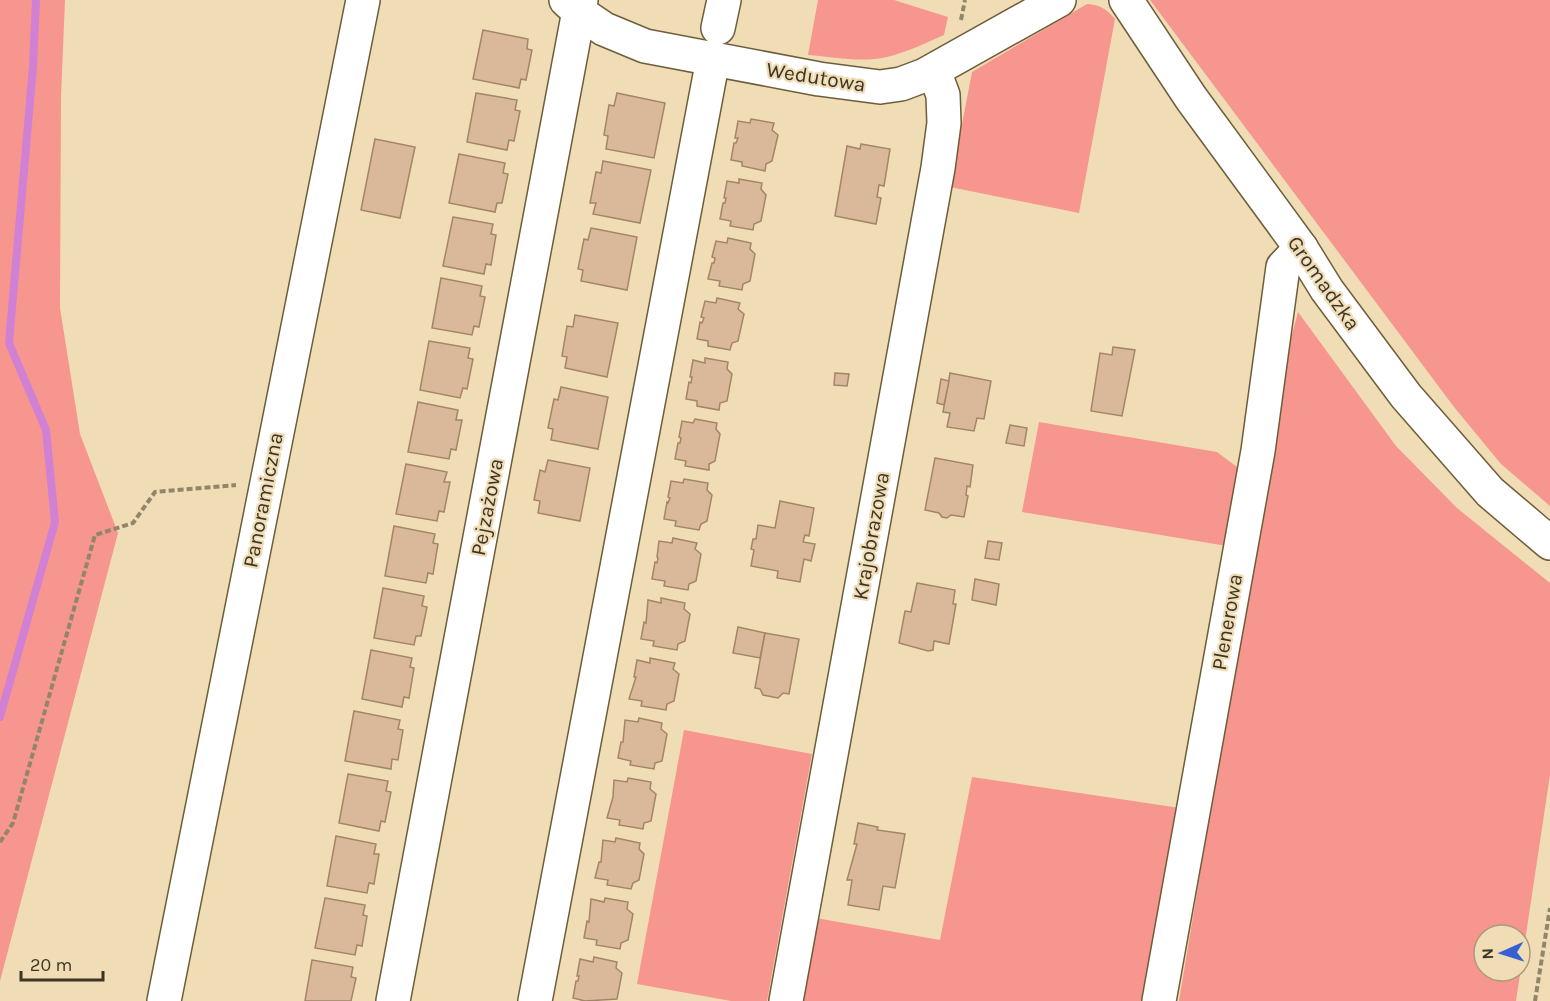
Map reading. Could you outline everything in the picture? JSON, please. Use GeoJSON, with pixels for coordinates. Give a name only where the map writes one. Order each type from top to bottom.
{"type":"FeatureCollection","features":[{"type":"Feature","properties":{"kind":"street","name":"Panoramiczna"},"geometry":{"type":"LineString","coordinates":[[164,1001],[363,0]]}},
{"type":"Feature","properties":{"kind":"street","name":"Wedutowa"},"geometry":{"type":"LineString","coordinates":[[575,4],[603,29],[645,46],[718,29],[819,79],[880,87],[901,84],[934,70],[1059,0]]}},
{"type":"Feature","properties":{"kind":"street","name":"Gromadzka"},"geometry":{"type":"LineString","coordinates":[[1126,0],[1191,98],[1301,249],[1327,290],[1406,396],[1490,492],[1550,543]]}},
{"type":"Feature","properties":{"kind":"street","name":"Pejzażowa"},"geometry":{"type":"LineString","coordinates":[[393,1001],[575,4]]}},
{"type":"Feature","properties":{"kind":"street"},"geometry":{"type":"LineString","coordinates":[[535,1001],[718,29]]}},
{"type":"Feature","properties":{"kind":"street","name":"Krajobrazowa"},"geometry":{"type":"LineString","coordinates":[[786,1001],[938,168],[944,123],[943,95],[934,70]]}},
{"type":"Feature","properties":{"kind":"street","name":"Plenerowa"},"geometry":{"type":"LineString","coordinates":[[1159,1001],[1258,452],[1283,267],[1301,249]]}},
{"type":"Feature","properties":{"kind":"path"},"geometry":{"type":"LineString","coordinates":[[0,842],[13,823],[94,535],[133,523],[155,492],[266,483]]}},
{"type":"Feature","properties":{"kind":"path"},"geometry":{"type":"LineString","coordinates":[[1536,1001],[1550,908]]}},
{"type":"Feature","properties":{"kind":"shaded area"},"geometry":{"type":"Polygon","coordinates":[[[0,0],[65,0],[61,97],[60,308],[80,434],[118,533],[0,981],[0,0]]]}},
{"type":"Feature","properties":{"kind":"shaded area"},"geometry":{"type":"Polygon","coordinates":[[[818,0],[894,0],[948,17],[944,35],[887,57],[858,60],[808,55],[818,0]]]}},
{"type":"Feature","properties":{"kind":"shaded area"},"geometry":{"type":"Polygon","coordinates":[[[1150,0],[1550,0],[1550,506],[1501,464],[1454,407],[1150,0]]]}},
{"type":"Feature","properties":{"kind":"shaded area"},"geometry":{"type":"Polygon","coordinates":[[[1087,4],[1103,8],[1115,19],[1079,213],[950,187],[972,72],[1087,4]]]}},
{"type":"Feature","properties":{"kind":"shaded area"},"geometry":{"type":"Polygon","coordinates":[[[1298,312],[1396,446],[1457,508],[1550,583],[1550,775],[1528,923],[1472,923],[1472,983],[1519,983],[1516,1001],[1179,1001],[1286,357],[1298,312]]]}},
{"type":"Feature","properties":{"kind":"shaded area"},"geometry":{"type":"Polygon","coordinates":[[[1039,422],[1217,452],[1241,470],[1227,546],[1022,512],[1039,422]]]}},
{"type":"Feature","properties":{"kind":"shaded area"},"geometry":{"type":"Polygon","coordinates":[[[684,730],[812,754],[767,1001],[731,1001],[637,984],[684,730]]]}},
{"type":"Feature","properties":{"kind":"shaded area"},"geometry":{"type":"Polygon","coordinates":[[[972,777],[1180,808],[1146,1001],[801,1001],[816,918],[940,940],[972,777]]]}},
{"type":"Feature","properties":{"kind":"building"},"geometry":{"type":"Polygon","coordinates":[[[483,30],[528,39],[527,49],[532,50],[526,80],[521,79],[519,88],[473,79],[483,30]]]}},
{"type":"Feature","properties":{"kind":"building"},"geometry":{"type":"Polygon","coordinates":[[[476,93],[517,100],[515,110],[520,111],[514,141],[509,140],[507,150],[467,142],[476,93]]]}},
{"type":"Feature","properties":{"kind":"building"},"geometry":{"type":"Polygon","coordinates":[[[617,93],[665,103],[654,158],[606,149],[608,136],[604,135],[609,105],[614,106],[617,93]]]}},
{"type":"Feature","properties":{"kind":"building"},"geometry":{"type":"Polygon","coordinates":[[[751,119],[774,123],[772,130],[778,135],[772,161],[766,164],[765,171],[742,166],[742,162],[731,160],[734,143],[738,138],[735,138],[738,121],[750,123],[751,119]]]}},
{"type":"Feature","properties":{"kind":"building"},"geometry":{"type":"Polygon","coordinates":[[[375,139],[415,147],[400,218],[361,210],[375,139]]]}},
{"type":"Feature","properties":{"kind":"building"},"geometry":{"type":"Polygon","coordinates":[[[861,144],[890,149],[884,186],[879,185],[877,197],[881,198],[876,224],[835,216],[847,146],[860,149],[861,144]]]}},
{"type":"Feature","properties":{"kind":"building"},"geometry":{"type":"Polygon","coordinates":[[[459,154],[505,163],[503,173],[508,174],[502,203],[497,203],[495,212],[449,203],[459,154]]]}},
{"type":"Feature","properties":{"kind":"building"},"geometry":{"type":"Polygon","coordinates":[[[603,161],[651,170],[640,223],[593,214],[596,203],[590,203],[596,172],[601,173],[603,161]]]}},
{"type":"Feature","properties":{"kind":"building"},"geometry":{"type":"Polygon","coordinates":[[[739,179],[762,183],[761,189],[766,195],[761,221],[754,224],[753,230],[730,226],[731,221],[720,219],[726,198],[724,198],[727,181],[739,183],[739,179]]]}},
{"type":"Feature","properties":{"kind":"building"},"geometry":{"type":"Polygon","coordinates":[[[453,217],[493,224],[491,234],[496,235],[491,265],[486,264],[484,274],[443,266],[453,217]]]}},
{"type":"Feature","properties":{"kind":"building"},"geometry":{"type":"Polygon","coordinates":[[[591,228],[637,237],[627,290],[581,281],[583,270],[578,269],[584,239],[588,240],[591,228]]]}},
{"type":"Feature","properties":{"kind":"building"},"geometry":{"type":"Polygon","coordinates":[[[728,238],[751,243],[750,249],[755,254],[750,281],[743,284],[742,290],[719,286],[720,281],[708,279],[712,263],[714,263],[715,258],[712,257],[716,241],[727,243],[728,238]]]}},
{"type":"Feature","properties":{"kind":"building"},"geometry":{"type":"Polygon","coordinates":[[[441,278],[482,286],[480,296],[485,297],[479,327],[474,326],[472,335],[432,328],[441,278]]]}},
{"type":"Feature","properties":{"kind":"building"},"geometry":{"type":"Polygon","coordinates":[[[717,298],[740,303],[738,309],[744,314],[738,341],[732,343],[730,350],[708,346],[708,341],[697,339],[700,322],[702,323],[704,318],[701,317],[705,301],[716,303],[717,298]]]}},
{"type":"Feature","properties":{"kind":"building"},"geometry":{"type":"Polygon","coordinates":[[[575,315],[618,323],[607,377],[565,368],[567,357],[562,356],[567,326],[573,327],[575,315]]]}},
{"type":"Feature","properties":{"kind":"building"},"geometry":{"type":"Polygon","coordinates":[[[429,341],[470,348],[468,358],[473,359],[467,389],[463,388],[460,398],[420,390],[429,341]]]}},
{"type":"Feature","properties":{"kind":"building"},"geometry":{"type":"Polygon","coordinates":[[[1113,347],[1135,350],[1122,416],[1091,411],[1100,353],[1112,355],[1113,347]]]}},
{"type":"Feature","properties":{"kind":"building"},"geometry":{"type":"Polygon","coordinates":[[[705,358],[728,362],[727,369],[732,374],[727,401],[720,403],[719,410],[697,406],[697,401],[686,399],[689,382],[691,383],[693,360],[705,363],[705,358]]]}},
{"type":"Feature","properties":{"kind":"building"},"geometry":{"type":"Polygon","coordinates":[[[835,373],[849,374],[847,386],[834,385],[835,373]]]}},
{"type":"Feature","properties":{"kind":"building"},"geometry":{"type":"Polygon","coordinates":[[[950,373],[991,381],[984,419],[977,418],[974,431],[947,427],[950,413],[943,412],[950,373]]]}},
{"type":"Feature","properties":{"kind":"building"},"geometry":{"type":"Polygon","coordinates":[[[941,379],[949,381],[944,405],[937,403],[941,379]]]}},
{"type":"Feature","properties":{"kind":"building"},"geometry":{"type":"Polygon","coordinates":[[[561,387],[608,397],[598,449],[551,440],[553,429],[548,428],[554,399],[558,400],[561,387]]]}},
{"type":"Feature","properties":{"kind":"building"},"geometry":{"type":"Polygon","coordinates":[[[418,402],[458,410],[456,420],[462,420],[456,450],[451,449],[449,459],[408,452],[418,402]]]}},
{"type":"Feature","properties":{"kind":"building"},"geometry":{"type":"Polygon","coordinates":[[[695,419],[717,423],[716,429],[720,434],[715,461],[709,464],[709,470],[685,466],[686,461],[675,459],[681,438],[679,437],[682,421],[693,423],[695,419]]]}},
{"type":"Feature","properties":{"kind":"building"},"geometry":{"type":"Polygon","coordinates":[[[1010,425],[1027,428],[1024,446],[1006,443],[1010,425]]]}},
{"type":"Feature","properties":{"kind":"building"},"geometry":{"type":"Polygon","coordinates":[[[935,458],[973,465],[970,487],[967,486],[966,495],[968,496],[964,517],[951,515],[947,518],[942,517],[939,513],[925,510],[935,458]]]}},
{"type":"Feature","properties":{"kind":"building"},"geometry":{"type":"Polygon","coordinates":[[[548,460],[590,468],[580,521],[538,513],[540,501],[534,500],[540,470],[545,472],[548,460]]]}},
{"type":"Feature","properties":{"kind":"building"},"geometry":{"type":"Polygon","coordinates":[[[406,464],[447,472],[444,482],[450,482],[444,512],[439,511],[437,521],[396,514],[406,464]]]}},
{"type":"Feature","properties":{"kind":"building"},"geometry":{"type":"Polygon","coordinates":[[[684,479],[708,483],[707,490],[712,495],[707,521],[701,524],[699,530],[675,526],[676,521],[664,519],[670,498],[668,497],[671,481],[683,483],[684,479]]]}},
{"type":"Feature","properties":{"kind":"building"},"geometry":{"type":"Polygon","coordinates":[[[780,501],[814,508],[809,536],[805,535],[803,542],[815,544],[811,561],[804,559],[800,582],[777,578],[778,571],[751,566],[754,550],[751,549],[753,539],[756,539],[758,525],[775,528],[780,501]]]}},
{"type":"Feature","properties":{"kind":"building"},"geometry":{"type":"Polygon","coordinates":[[[394,526],[435,534],[433,543],[438,544],[433,574],[428,573],[426,583],[385,576],[394,526]]]}},
{"type":"Feature","properties":{"kind":"building"},"geometry":{"type":"Polygon","coordinates":[[[673,538],[697,543],[695,549],[701,554],[696,581],[689,584],[688,590],[664,586],[665,581],[652,579],[658,558],[659,541],[672,543],[673,538]]]}},
{"type":"Feature","properties":{"kind":"building"},"geometry":{"type":"Polygon","coordinates":[[[988,541],[1002,543],[999,560],[985,558],[988,541]]]}},
{"type":"Feature","properties":{"kind":"building"},"geometry":{"type":"Polygon","coordinates":[[[975,579],[999,584],[996,605],[972,600],[975,579]]]}},
{"type":"Feature","properties":{"kind":"building"},"geometry":{"type":"Polygon","coordinates":[[[917,583],[955,590],[953,604],[956,604],[949,644],[934,641],[933,650],[928,651],[899,643],[905,611],[911,612],[917,583]]]}},
{"type":"Feature","properties":{"kind":"building"},"geometry":{"type":"Polygon","coordinates":[[[383,588],[424,596],[422,606],[427,607],[421,636],[416,636],[414,645],[374,638],[383,588]]]}},
{"type":"Feature","properties":{"kind":"building"},"geometry":{"type":"Polygon","coordinates":[[[661,598],[685,603],[684,609],[690,614],[685,641],[678,644],[677,650],[653,646],[654,641],[641,639],[644,622],[646,623],[648,600],[661,603],[661,598]]]}},
{"type":"Feature","properties":{"kind":"building"},"geometry":{"type":"Polygon","coordinates":[[[738,627],[765,633],[760,658],[733,653],[738,627]]]}},
{"type":"Feature","properties":{"kind":"building"},"geometry":{"type":"Polygon","coordinates":[[[765,633],[799,639],[789,694],[783,693],[778,698],[763,695],[760,689],[755,688],[765,633]]]}},
{"type":"Feature","properties":{"kind":"building"},"geometry":{"type":"Polygon","coordinates":[[[371,650],[412,658],[410,667],[414,668],[409,698],[404,697],[402,707],[362,699],[371,650]]]}},
{"type":"Feature","properties":{"kind":"building"},"geometry":{"type":"Polygon","coordinates":[[[650,658],[675,663],[673,669],[679,674],[674,701],[667,704],[666,710],[641,706],[642,701],[629,699],[636,677],[634,677],[637,660],[650,663],[650,658]]]}},
{"type":"Feature","properties":{"kind":"building"},"geometry":{"type":"Polygon","coordinates":[[[354,711],[400,720],[398,729],[403,730],[398,760],[392,759],[391,769],[345,761],[354,711]]]}},
{"type":"Feature","properties":{"kind":"building"},"geometry":{"type":"Polygon","coordinates":[[[639,718],[662,723],[661,729],[667,734],[662,761],[655,763],[654,769],[630,765],[631,761],[618,758],[621,742],[623,742],[625,720],[638,722],[639,718]]]}},
{"type":"Feature","properties":{"kind":"building"},"geometry":{"type":"Polygon","coordinates":[[[348,774],[388,781],[386,791],[391,792],[385,822],[381,821],[379,831],[339,823],[348,774]]]}},
{"type":"Feature","properties":{"kind":"building"},"geometry":{"type":"Polygon","coordinates":[[[628,778],[651,782],[650,789],[656,794],[651,821],[644,823],[643,829],[619,825],[620,820],[607,818],[613,797],[614,780],[627,782],[628,778]]]}},
{"type":"Feature","properties":{"kind":"building"},"geometry":{"type":"Polygon","coordinates":[[[858,823],[878,827],[877,830],[905,834],[895,888],[883,886],[879,910],[848,905],[852,880],[847,880],[857,844],[854,844],[858,823]]]}},
{"type":"Feature","properties":{"kind":"building"},"geometry":{"type":"Polygon","coordinates":[[[336,836],[376,844],[374,854],[379,854],[374,884],[369,883],[367,893],[327,886],[336,836]]]}},
{"type":"Feature","properties":{"kind":"building"},"geometry":{"type":"Polygon","coordinates":[[[616,838],[640,843],[639,849],[644,854],[639,880],[633,883],[631,889],[607,885],[608,880],[595,878],[599,862],[601,862],[603,840],[615,842],[616,838]]]}},
{"type":"Feature","properties":{"kind":"building"},"geometry":{"type":"Polygon","coordinates":[[[325,898],[365,905],[363,915],[367,916],[362,946],[357,945],[355,955],[315,948],[325,898]]]}},
{"type":"Feature","properties":{"kind":"building"},"geometry":{"type":"Polygon","coordinates":[[[605,898],[628,902],[627,909],[633,914],[628,940],[621,943],[620,949],[596,945],[597,940],[584,938],[587,921],[589,922],[591,899],[604,902],[605,898]]]}},
{"type":"Feature","properties":{"kind":"building"},"geometry":{"type":"Polygon","coordinates":[[[594,957],[617,962],[616,968],[622,973],[617,999],[585,1001],[573,998],[579,976],[577,976],[580,959],[593,962],[594,957]]]}},
{"type":"Feature","properties":{"kind":"building"},"geometry":{"type":"Polygon","coordinates":[[[312,960],[353,967],[351,977],[356,978],[351,1001],[305,1001],[312,960]]]}},
{"type":"Feature","properties":{"kind":"waterway"},"geometry":{"type":"LineString","coordinates":[[0,717],[55,522],[46,430],[9,343],[33,67],[36,0]]}}]}
